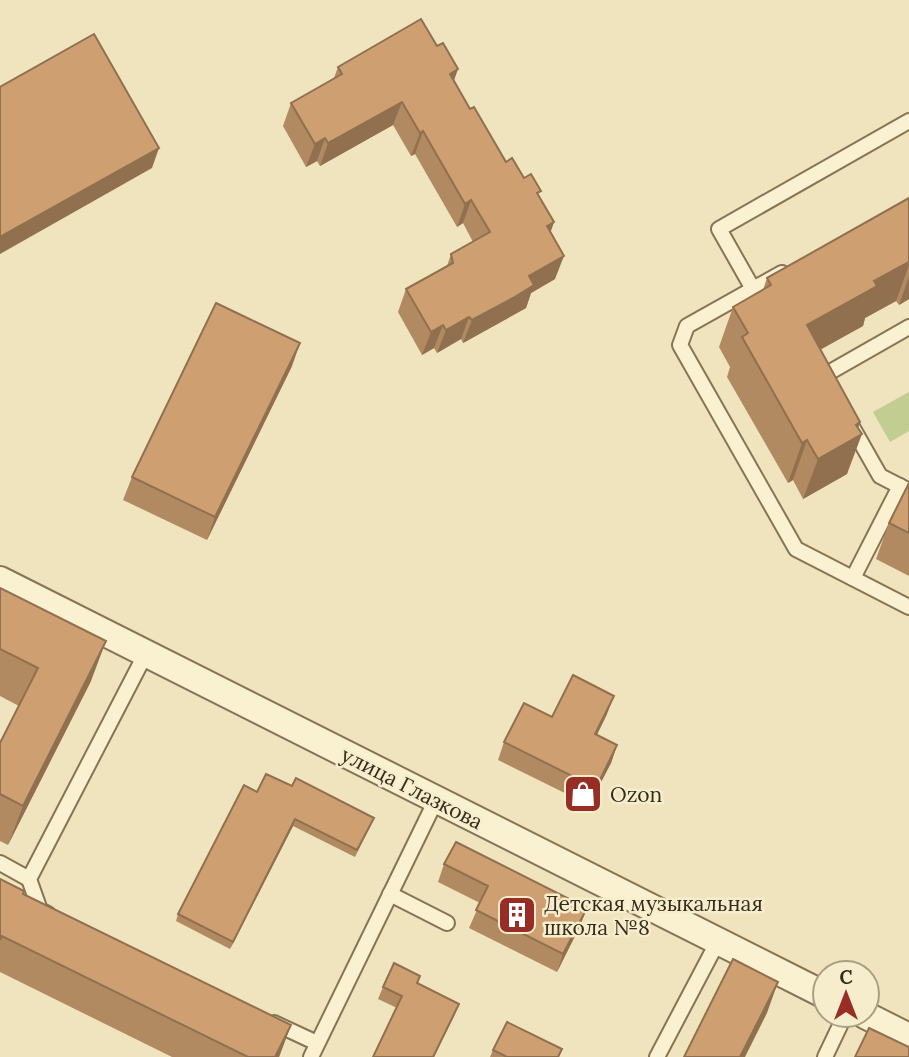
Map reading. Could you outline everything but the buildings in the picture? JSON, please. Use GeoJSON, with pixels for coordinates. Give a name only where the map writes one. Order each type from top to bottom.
{"type":"FeatureCollection","features":[{"type":"Feature","properties":{"kind":"street","name":"улица Глазкова"},"geometry":{"type":"LineString","coordinates":[[0,580],[811,988]]}},
{"type":"Feature","properties":{"kind":"street"},"geometry":{"type":"LineString","coordinates":[[881,1023],[909,1037]]}},
{"type":"Feature","properties":{"kind":"lane"},"geometry":{"type":"LineString","coordinates":[[753,289],[719,229],[909,121]]}},
{"type":"Feature","properties":{"kind":"lane"},"geometry":{"type":"LineString","coordinates":[[789,268],[687,326],[680,345],[796,549],[909,607]]}},
{"type":"Feature","properties":{"kind":"lane"},"geometry":{"type":"LineString","coordinates":[[853,578],[904,489],[880,476],[823,376],[909,327]]}},
{"type":"Feature","properties":{"kind":"lane"},"geometry":{"type":"LineString","coordinates":[[29,878],[146,653]]}},
{"type":"Feature","properties":{"kind":"lane"},"geometry":{"type":"LineString","coordinates":[[257,1014],[314,1050],[436,800]]}},
{"type":"Feature","properties":{"kind":"lane"},"geometry":{"type":"LineString","coordinates":[[0,863],[29,878],[40,910],[64,921]]}},
{"type":"Feature","properties":{"kind":"lane"},"geometry":{"type":"LineString","coordinates":[[390,894],[447,923]]}},
{"type":"Feature","properties":{"kind":"lane"},"geometry":{"type":"LineString","coordinates":[[657,1057],[718,941]]}},
{"type":"Feature","properties":{"kind":"lane"},"geometry":{"type":"LineString","coordinates":[[825,1057],[838,1029]]}},
{"type":"Feature","properties":{"kind":"green space"},"geometry":{"type":"Polygon","coordinates":[[[909,392],[909,431],[890,442],[873,412],[909,392]]]}},
{"type":"Feature","properties":{"kind":"place","name":"Ozon"},"geometry":{"type":"Point","coordinates":[583,794]}},
{"type":"Feature","properties":{"kind":"place","name":"Детская музыкальная школа №8"},"geometry":{"type":"Point","coordinates":[517,915]}}]}
